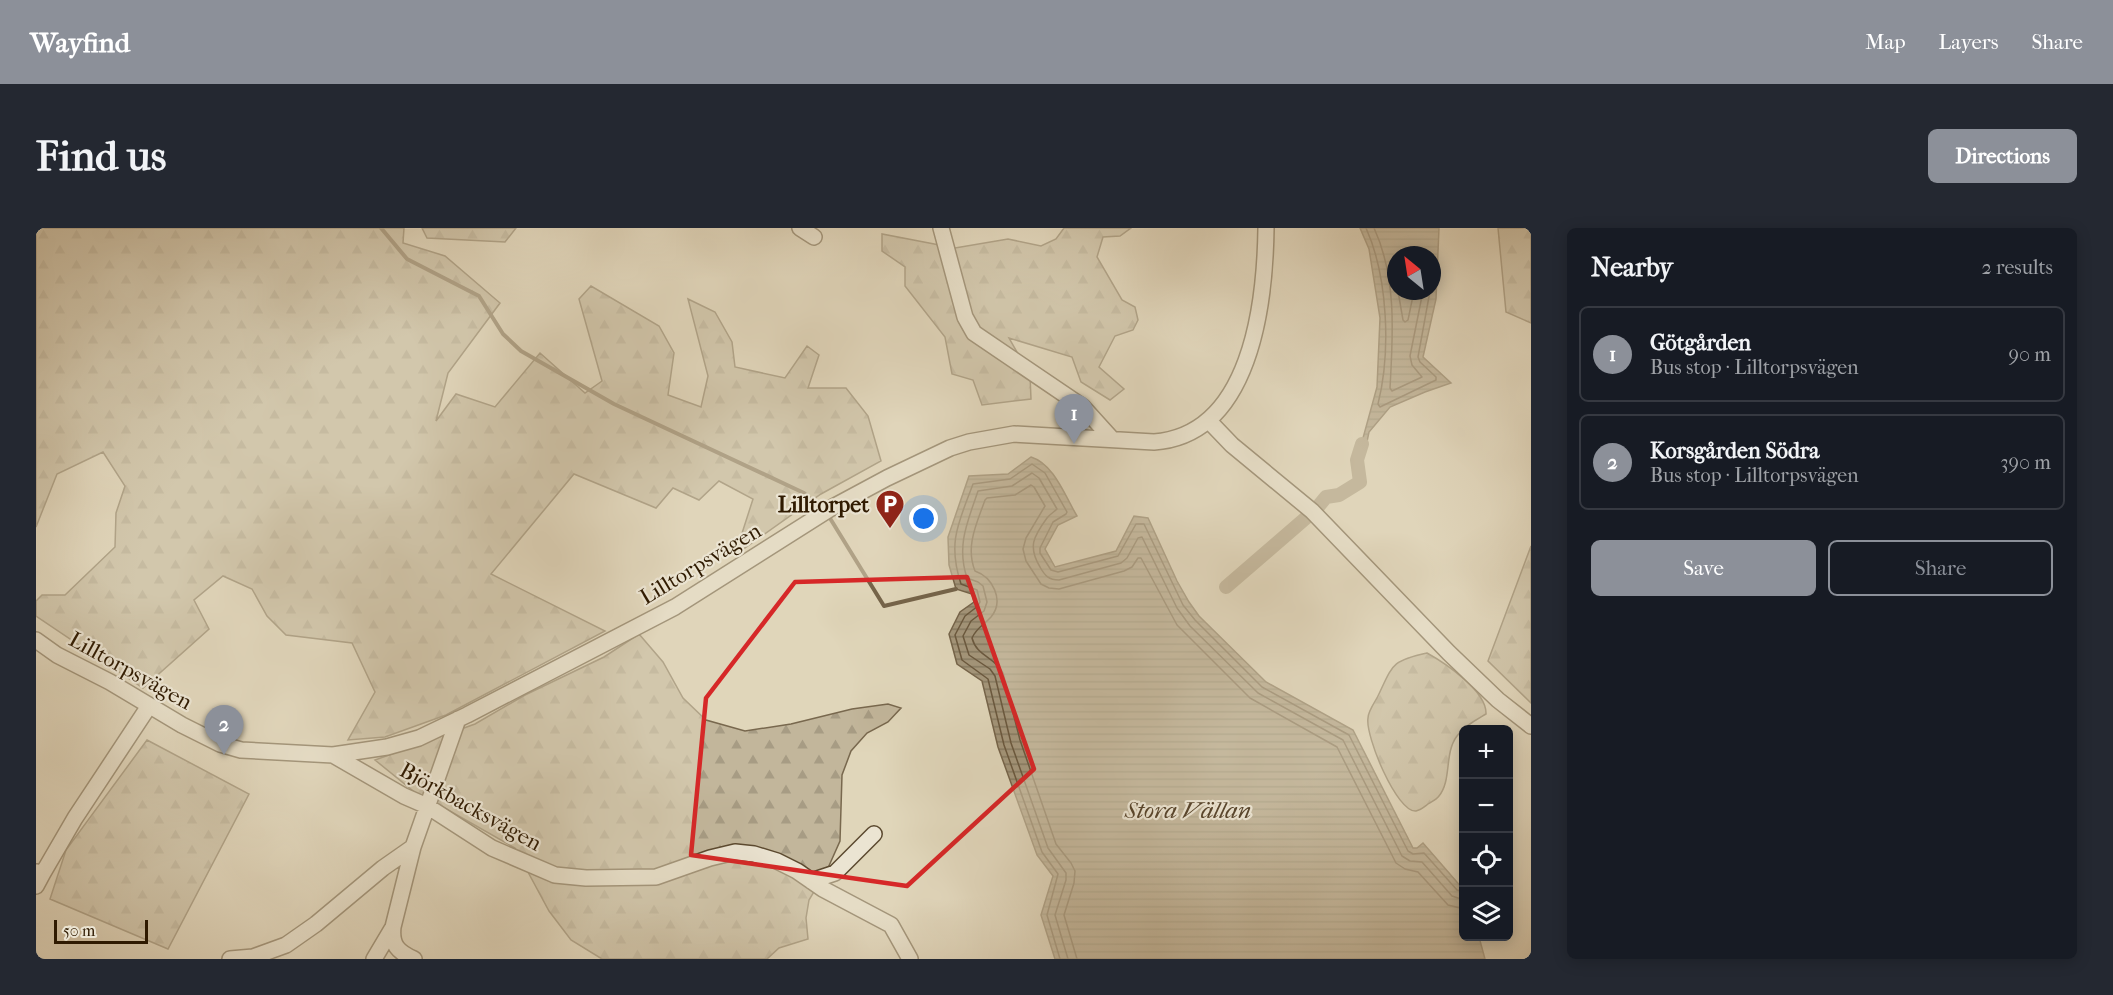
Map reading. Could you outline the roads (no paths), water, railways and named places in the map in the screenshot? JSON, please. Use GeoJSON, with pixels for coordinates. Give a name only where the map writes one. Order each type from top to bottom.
{"type":"FeatureCollection","features":[{"type":"Feature","properties":{"kind":"street"},"geometry":{"type":"LineString","coordinates":[[800,228],[814,237]]}},
{"type":"Feature","properties":{"kind":"street"},"geometry":{"type":"LineString","coordinates":[[941,228],[965,317],[974,333],[1083,407],[1112,439]]}},
{"type":"Feature","properties":{"kind":"street","name":"Lilltorpsvägen"},"geometry":{"type":"LineString","coordinates":[[36,640],[57,655],[110,682],[149,706],[220,744],[241,750],[333,755],[400,744],[458,720],[675,607],[839,510],[969,442],[1014,434],[1154,442],[1175,439],[1190,433],[1221,408],[1233,392],[1248,354],[1259,304],[1266,249],[1266,228]]}},
{"type":"Feature","properties":{"kind":"street"},"geometry":{"type":"LineString","coordinates":[[1208,420],[1232,445],[1312,511],[1449,653],[1498,700],[1531,726]]}},
{"type":"Feature","properties":{"kind":"street"},"geometry":{"type":"LineString","coordinates":[[38,877],[149,706]]}},
{"type":"Feature","properties":{"kind":"street"},"geometry":{"type":"LineString","coordinates":[[414,959],[404,954],[394,944],[393,927],[413,848],[458,720]]}},
{"type":"Feature","properties":{"kind":"street","name":"Björkbacksvägen"},"geometry":{"type":"LineString","coordinates":[[333,755],[404,796],[427,806],[492,848],[555,875],[586,878],[656,878],[710,858],[742,852],[777,861],[891,925],[910,959]]}},
{"type":"Feature","properties":{"kind":"street"},"geometry":{"type":"LineString","coordinates":[[811,881],[835,873],[874,834]]}},
{"type":"Feature","properties":{"kind":"street"},"geometry":{"type":"LineString","coordinates":[[230,959],[253,957],[286,945],[316,924],[383,868],[413,848]]}},
{"type":"Feature","properties":{"kind":"street"},"geometry":{"type":"LineString","coordinates":[[374,959],[393,927]]}},
{"type":"Feature","properties":{"kind":"water"},"geometry":{"type":"Polygon","coordinates":[[[1360,228],[1439,228],[1438,246],[1387,246],[1387,300],[1436,300],[1423,357],[1451,383],[1390,407],[1369,432],[1364,456],[1357,460],[1377,387],[1380,318],[1369,249],[1360,228]]]}},
{"type":"Feature","properties":{"kind":"water","name":"Stora Vällan"},"geometry":{"type":"Polygon","coordinates":[[[1031,457],[1039,461],[1052,473],[1077,516],[1058,525],[1045,549],[1055,567],[1116,551],[1134,516],[1148,518],[1177,581],[1199,616],[1266,682],[1353,730],[1413,848],[1423,843],[1459,884],[1459,941],[1480,941],[1485,959],[1055,959],[1041,915],[1053,876],[1037,855],[998,747],[982,681],[957,664],[949,634],[960,612],[974,602],[972,594],[956,589],[949,565],[948,537],[969,476],[1008,474],[1031,457]]]}},
{"type":"Feature","properties":{"kind":"waterway"},"geometry":{"type":"LineString","coordinates":[[381,228],[407,259],[479,296],[503,334],[521,351],[614,404],[804,493],[822,510]]}},
{"type":"Feature","properties":{"kind":"waterway"},"geometry":{"type":"LineString","coordinates":[[1317,508],[1326,497],[1339,495],[1360,482],[1357,460],[1362,444]]}},
{"type":"Feature","properties":{"kind":"waterway"},"geometry":{"type":"LineString","coordinates":[[828,515],[884,606],[956,589]]}},
{"type":"Feature","properties":{"kind":"waterway"},"geometry":{"type":"LineString","coordinates":[[1226,587],[1307,517]]}},
{"type":"Feature","properties":{"kind":"place","name":"Götgården"},"geometry":{"type":"Point","coordinates":[1074,444]}},
{"type":"Feature","properties":{"kind":"place","name":"Lilltorpet"},"geometry":{"type":"Point","coordinates":[890,530]}},
{"type":"Feature","properties":{"kind":"place","name":"Korsgården Södra"},"geometry":{"type":"Point","coordinates":[224,755]}}]}
